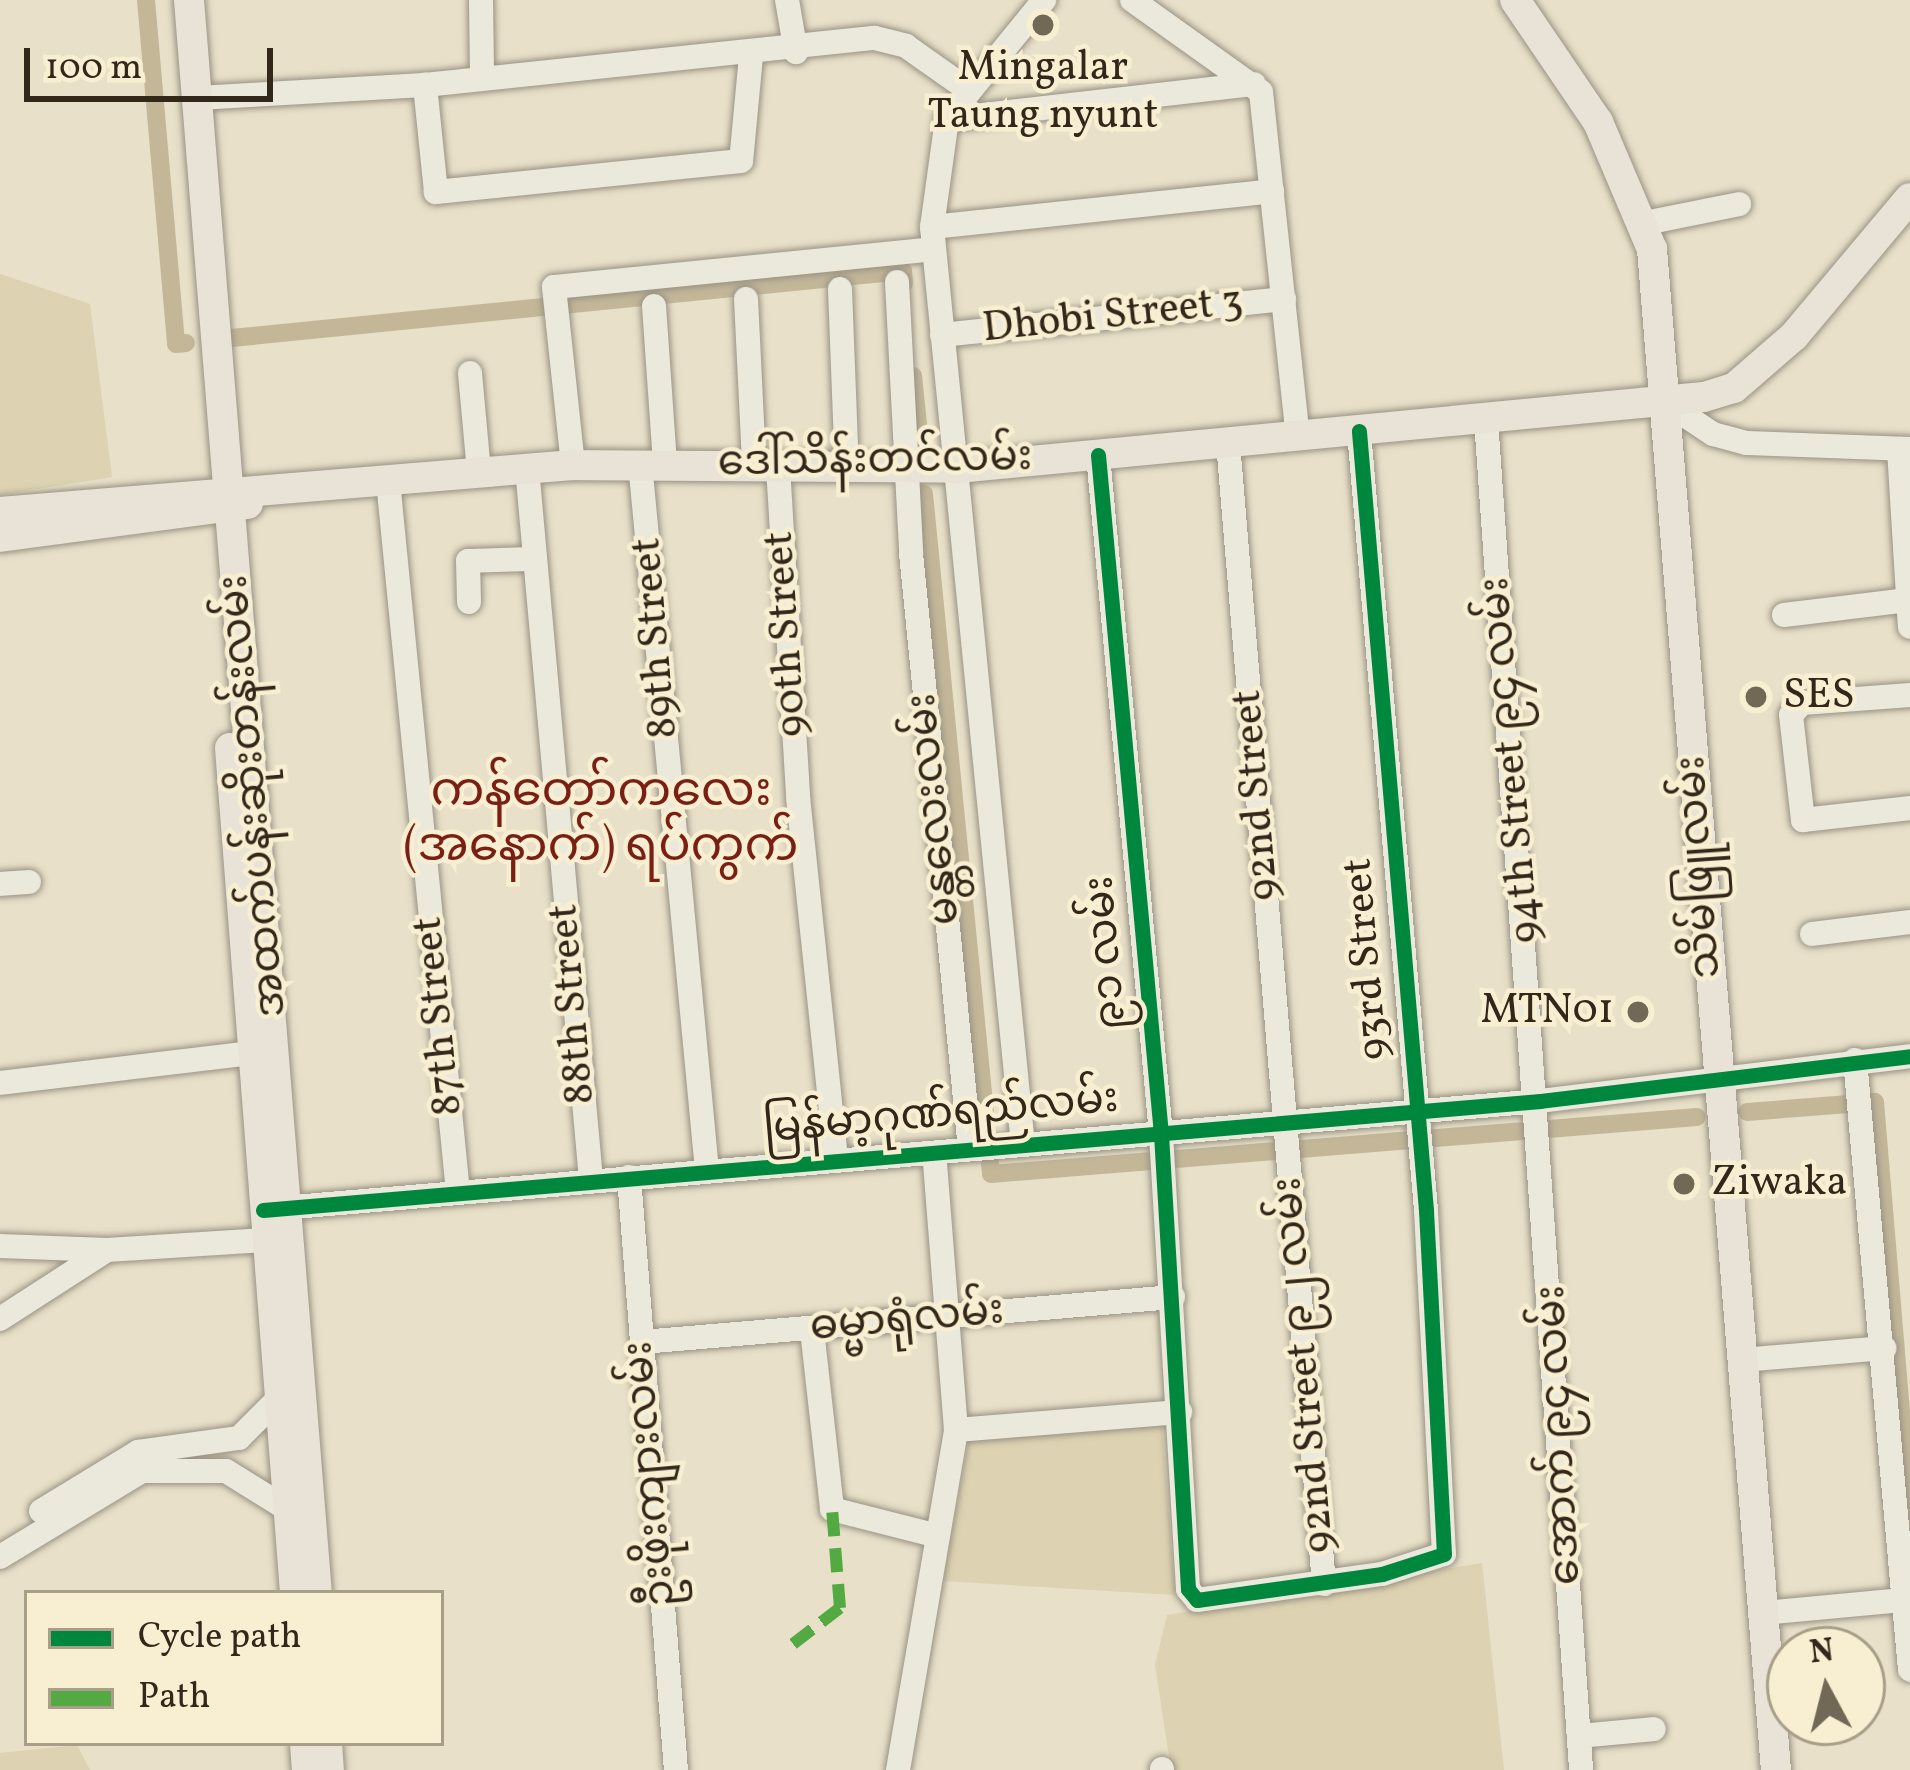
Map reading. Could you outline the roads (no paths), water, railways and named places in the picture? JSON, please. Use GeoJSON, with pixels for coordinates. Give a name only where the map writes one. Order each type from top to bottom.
{"type":"FeatureCollection","features":[{"type":"Feature","properties":{"kind":"main road","name":"အထက်ပန်းဆိုးတန်းလမ်း"},"geometry":{"type":"LineString","coordinates":[[172,0],[189,98]]}},
{"type":"Feature","properties":{"kind":"main road","name":"အထက်ပန်းဆိုးတန်းလမ်း"},"geometry":{"type":"LineString","coordinates":[[189,0],[189,98],[254,925],[279,1399],[295,1590]]}},
{"type":"Feature","properties":{"kind":"main road","name":"သိမ်ဖြူလမ်း"},"geometry":{"type":"LineString","coordinates":[[1515,0],[1598,122],[1645,223],[1665,402],[1714,1078],[1776,1770]]}},
{"type":"Feature","properties":{"kind":"main road","name":"ဒေါ်သိန်းတင်လမ်း"},"geometry":{"type":"LineString","coordinates":[[221,502],[573,465],[957,468],[1665,402],[1734,388],[1794,335],[1910,198]]}},
{"type":"Feature","properties":{"kind":"main road"},"geometry":{"type":"LineString","coordinates":[[0,512],[116,501],[221,502]]}},
{"type":"Feature","properties":{"kind":"main road"},"geometry":{"type":"LineString","coordinates":[[0,537],[221,502]]}},
{"type":"Feature","properties":{"kind":"main road","name":"အထက်ပန်းဆိုးတန်းလမ်း"},"geometry":{"type":"LineString","coordinates":[[254,925],[252,1053],[317,1590]]}},
{"type":"Feature","properties":{"kind":"street"},"geometry":{"type":"LineString","coordinates":[[481,0],[482,74]]}},
{"type":"Feature","properties":{"kind":"street"},"geometry":{"type":"LineString","coordinates":[[787,0],[796,52]]}},
{"type":"Feature","properties":{"kind":"street"},"geometry":{"type":"LineString","coordinates":[[947,119],[967,88],[1044,0]]}},
{"type":"Feature","properties":{"kind":"street"},"geometry":{"type":"LineString","coordinates":[[1132,0],[1257,88],[1273,191],[1298,436]]}},
{"type":"Feature","properties":{"kind":"street"},"geometry":{"type":"LineString","coordinates":[[189,98],[424,85],[482,74],[796,52],[875,38],[905,46],[967,88]]}},
{"type":"Feature","properties":{"kind":"street"},"geometry":{"type":"LineString","coordinates":[[424,85],[436,192],[741,161],[751,56]]}},
{"type":"Feature","properties":{"kind":"street"},"geometry":{"type":"LineString","coordinates":[[947,119],[1257,88]]}},
{"type":"Feature","properties":{"kind":"street","name":"မန္တလေးလမ်း"},"geometry":{"type":"LineString","coordinates":[[947,119],[933,238],[1023,1145]]}},
{"type":"Feature","properties":{"kind":"street"},"geometry":{"type":"LineString","coordinates":[[573,465],[554,287],[1273,191]]}},
{"type":"Feature","properties":{"kind":"street"},"geometry":{"type":"LineString","coordinates":[[1645,223],[1739,204]]}},
{"type":"Feature","properties":{"kind":"street","name":"မန္တလေးလမ်း"},"geometry":{"type":"LineString","coordinates":[[898,282],[970,1149]]}},
{"type":"Feature","properties":{"kind":"street"},"geometry":{"type":"LineString","coordinates":[[840,289],[847,468]]}},
{"type":"Feature","properties":{"kind":"street","name":"90th Street"},"geometry":{"type":"LineString","coordinates":[[746,299],[836,1160]]}},
{"type":"Feature","properties":{"kind":"street","name":"Dhobi Street 3"},"geometry":{"type":"LineString","coordinates":[[942,335],[1284,299]]}},
{"type":"Feature","properties":{"kind":"street","name":"89th Street"},"geometry":{"type":"LineString","coordinates":[[654,306],[653,464],[707,1171]]}},
{"type":"Feature","properties":{"kind":"street"},"geometry":{"type":"LineString","coordinates":[[470,373],[479,472]]}},
{"type":"Feature","properties":{"kind":"street"},"geometry":{"type":"LineString","coordinates":[[1665,402],[1713,434],[1747,442],[1904,449],[1910,628]]}},
{"type":"Feature","properties":{"kind":"street","name":"94th Street ၉၄ လမ်း"},"geometry":{"type":"LineString","coordinates":[[1486,420],[1540,1101]]}},
{"type":"Feature","properties":{"kind":"street","name":"93rd Street"},"geometry":{"type":"LineString","coordinates":[[1324,1584],[1444,1554],[1423,1174],[1359,431]]}},
{"type":"Feature","properties":{"kind":"street","name":"92nd Street"},"geometry":{"type":"LineString","coordinates":[[1228,443],[1286,1133]]}},
{"type":"Feature","properties":{"kind":"street","name":"၉၁ လမ်း"},"geometry":{"type":"LineString","coordinates":[[1098,455],[1161,1134],[1188,1589],[1197,1600],[1324,1584]]}},
{"type":"Feature","properties":{"kind":"street","name":"88th Street"},"geometry":{"type":"LineString","coordinates":[[527,468],[591,1180]]}},
{"type":"Feature","properties":{"kind":"street","name":"87th Street"},"geometry":{"type":"LineString","coordinates":[[388,481],[458,1192]]}},
{"type":"Feature","properties":{"kind":"street"},"geometry":{"type":"LineString","coordinates":[[469,602],[468,561],[533,560]]}},
{"type":"Feature","properties":{"kind":"street"},"geometry":{"type":"LineString","coordinates":[[1784,615],[1908,600]]}},
{"type":"Feature","properties":{"kind":"street"},"geometry":{"type":"LineString","coordinates":[[1910,695],[1802,703],[1791,715],[1803,820],[1910,808]]}},
{"type":"Feature","properties":{"kind":"street"},"geometry":{"type":"LineString","coordinates":[[0,884],[29,882]]}},
{"type":"Feature","properties":{"kind":"street"},"geometry":{"type":"LineString","coordinates":[[1812,934],[1910,922]]}},
{"type":"Feature","properties":{"kind":"street"},"geometry":{"type":"LineString","coordinates":[[0,1083],[252,1053]]}},
{"type":"Feature","properties":{"kind":"street","name":"မြန်မာ့ဂုဏ်ရည်လမ်း"},"geometry":{"type":"LineString","coordinates":[[0,1246],[107,1250],[458,1192],[591,1180],[1161,1134],[1286,1133],[1417,1112],[1910,1056]]}},
{"type":"Feature","properties":{"kind":"street"},"geometry":{"type":"LineString","coordinates":[[1856,1060],[1910,1670]]}},
{"type":"Feature","properties":{"kind":"street","name":"အောက် ၉၄ လမ်း"},"geometry":{"type":"LineString","coordinates":[[1540,1101],[1581,1770]]}},
{"type":"Feature","properties":{"kind":"street","name":"92nd Street ၉၂ လမ်း"},"geometry":{"type":"LineString","coordinates":[[1286,1133],[1324,1584]]}},
{"type":"Feature","properties":{"kind":"street"},"geometry":{"type":"LineString","coordinates":[[898,1770],[956,1430],[934,1153]]}},
{"type":"Feature","properties":{"kind":"street","name":"ဦးဖိုးကျားလမ်း"},"geometry":{"type":"LineString","coordinates":[[629,1177],[676,1770]]}},
{"type":"Feature","properties":{"kind":"street"},"geometry":{"type":"LineString","coordinates":[[0,1319],[107,1250]]}},
{"type":"Feature","properties":{"kind":"street","name":"ဓမ္မာရုံလမ်း"},"geometry":{"type":"LineString","coordinates":[[642,1342],[1173,1297]]}},
{"type":"Feature","properties":{"kind":"street"},"geometry":{"type":"LineString","coordinates":[[812,1330],[832,1509],[938,1536]]}},
{"type":"Feature","properties":{"kind":"street"},"geometry":{"type":"LineString","coordinates":[[1742,1360],[1884,1348]]}},
{"type":"Feature","properties":{"kind":"street"},"geometry":{"type":"LineString","coordinates":[[0,1538],[139,1452],[239,1438],[279,1399]]}},
{"type":"Feature","properties":{"kind":"street"},"geometry":{"type":"LineString","coordinates":[[956,1430],[1180,1412]]}},
{"type":"Feature","properties":{"kind":"street"},"geometry":{"type":"LineString","coordinates":[[0,1557],[142,1471],[226,1472],[289,1510]]}},
{"type":"Feature","properties":{"kind":"street"},"geometry":{"type":"LineString","coordinates":[[1763,1613],[1904,1600]]}},
{"type":"Feature","properties":{"kind":"street"},"geometry":{"type":"LineString","coordinates":[[1579,1736],[1654,1729]]}},
{"type":"Feature","properties":{"kind":"waterway"},"geometry":{"type":"LineString","coordinates":[[146,0],[176,344],[186,343]]}},
{"type":"Feature","properties":{"kind":"waterway"},"geometry":{"type":"LineString","coordinates":[[232,338],[903,271],[904,283]]}},
{"type":"Feature","properties":{"kind":"waterway"},"geometry":{"type":"LineString","coordinates":[[913,376],[920,444]]}},
{"type":"Feature","properties":{"kind":"waterway"},"geometry":{"type":"LineString","coordinates":[[924,494],[991,1174],[1697,1117]]}},
{"type":"Feature","properties":{"kind":"waterway"},"geometry":{"type":"LineString","coordinates":[[1747,1112],[1875,1102],[1910,1516]]}},
{"type":"Feature","properties":{"kind":"place","name":"Mingalar Taung nyunt"},"geometry":{"type":"Point","coordinates":[1043,25]}},
{"type":"Feature","properties":{"kind":"place","name":"SES"},"geometry":{"type":"Point","coordinates":[1756,697]}},
{"type":"Feature","properties":{"kind":"place","name":"MTN01"},"geometry":{"type":"Point","coordinates":[1638,1012]}},
{"type":"Feature","properties":{"kind":"place","name":"Ziwaka"},"geometry":{"type":"Point","coordinates":[1684,1184]}},
{"type":"Feature","properties":{"kind":"district","name":"ကန်တော်ကလေး (အနောက်) ရပ်ကွက်"},"geometry":{"type":"Point","coordinates":[601,820]}}]}
